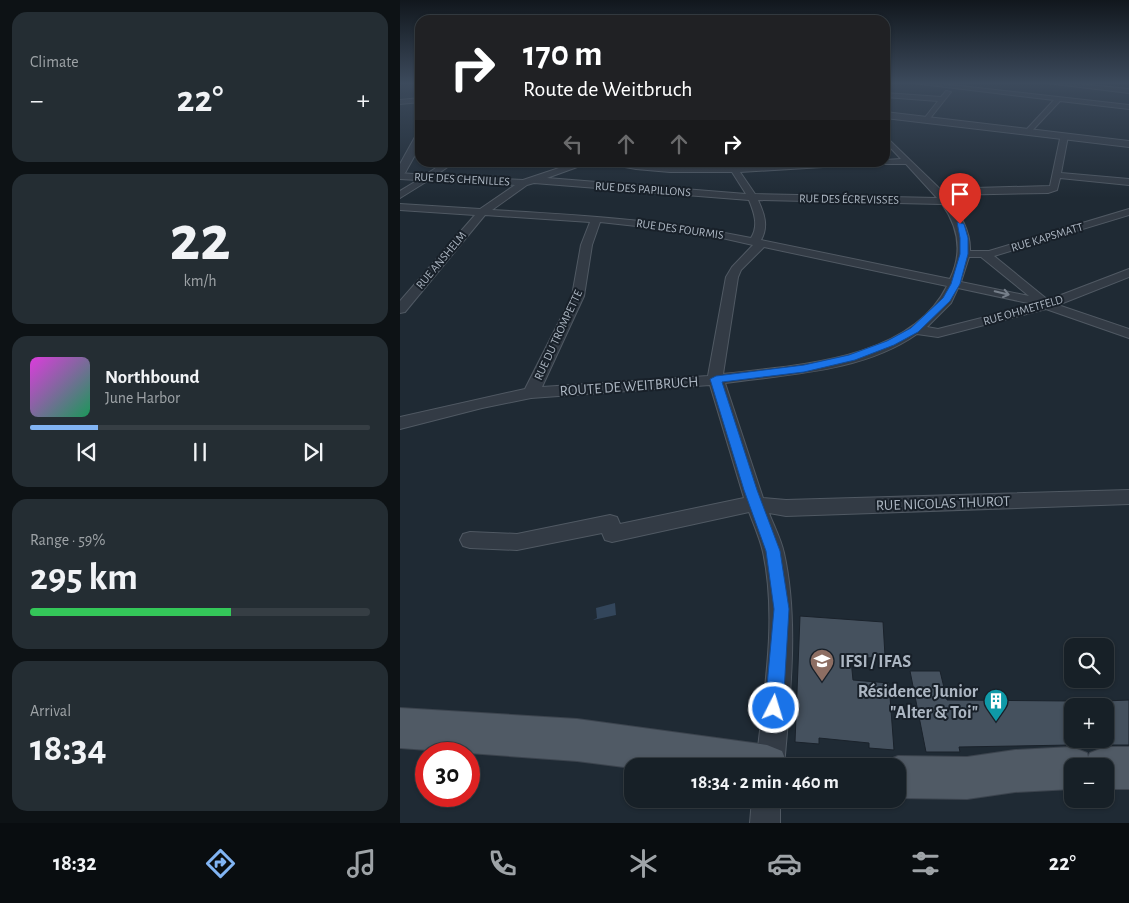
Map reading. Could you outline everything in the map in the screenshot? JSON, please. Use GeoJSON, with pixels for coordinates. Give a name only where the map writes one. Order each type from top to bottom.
{"type":"FeatureCollection","features":[{"type":"Feature","properties":{"kind":"main road"},"geometry":{"type":"LineString","coordinates":[[400,728],[577,740],[709,758]]}},
{"type":"Feature","properties":{"kind":"main road"},"geometry":{"type":"LineString","coordinates":[[906,777],[967,778],[1015,771],[1064,768]]}},
{"type":"Feature","properties":{"kind":"main road"},"geometry":{"type":"LineString","coordinates":[[1114,768],[1129,768]]}},
{"type":"Feature","properties":{"kind":"street"},"geometry":{"type":"LineString","coordinates":[[938,121],[1129,144]]}},
{"type":"Feature","properties":{"kind":"street"},"geometry":{"type":"LineString","coordinates":[[1029,132],[1039,121]]}},
{"type":"Feature","properties":{"kind":"street"},"geometry":{"type":"LineString","coordinates":[[937,192],[1048,190],[1054,188],[1064,136]]}},
{"type":"Feature","properties":{"kind":"street","name":"ROUTE DE WEITBRUCH"},"geometry":{"type":"LineString","coordinates":[[400,423],[531,393],[716,379],[804,368],[852,358],[890,343],[915,330],[947,299],[955,284],[964,254],[964,238],[960,224],[946,201],[890,143]]}},
{"type":"Feature","properties":{"kind":"street"},"geometry":{"type":"LineString","coordinates":[[400,175],[415,146]]}},
{"type":"Feature","properties":{"kind":"street"},"geometry":{"type":"LineString","coordinates":[[890,162],[908,161]]}},
{"type":"Feature","properties":{"kind":"street"},"geometry":{"type":"LineString","coordinates":[[400,195],[444,167]]}},
{"type":"Feature","properties":{"kind":"street"},"geometry":{"type":"LineString","coordinates":[[529,182],[572,167]]}},
{"type":"Feature","properties":{"kind":"street"},"geometry":{"type":"LineString","coordinates":[[649,167],[688,171],[723,167]]}},
{"type":"Feature","properties":{"kind":"street"},"geometry":{"type":"LineString","coordinates":[[733,167],[752,197],[760,216],[759,235],[757,242],[732,277],[718,352],[716,379],[773,551],[782,609],[769,758]]}},
{"type":"Feature","properties":{"kind":"street","name":"RUE DES CHENILLES"},"geometry":{"type":"LineString","coordinates":[[400,175],[529,182]]}},
{"type":"Feature","properties":{"kind":"street"},"geometry":{"type":"LineString","coordinates":[[1056,175],[1129,182]]}},
{"type":"Feature","properties":{"kind":"street","name":"RUE DES PAPILLONS"},"geometry":{"type":"LineString","coordinates":[[529,182],[752,197]]}},
{"type":"Feature","properties":{"kind":"street","name":"RUE ANSHELM"},"geometry":{"type":"LineString","coordinates":[[400,309],[483,211],[529,182]]}},
{"type":"Feature","properties":{"kind":"street","name":"RUE DES ÉCREVISSES"},"geometry":{"type":"LineString","coordinates":[[752,197],[946,201]]}},
{"type":"Feature","properties":{"kind":"street","name":"RUE DES FOURMIS"},"geometry":{"type":"LineString","coordinates":[[400,207],[483,211],[671,226],[757,242],[1048,305]]}},
{"type":"Feature","properties":{"kind":"street","name":"RUE KAPSMATT"},"geometry":{"type":"LineString","coordinates":[[964,254],[986,255],[1129,212]]}},
{"type":"Feature","properties":{"kind":"street","name":"RUE DU TROMPETTE"},"geometry":{"type":"LineString","coordinates":[[531,393],[581,287],[590,226],[596,219]]}},
{"type":"Feature","properties":{"kind":"street"},"geometry":{"type":"LineString","coordinates":[[986,255],[1048,305],[1129,334]]}},
{"type":"Feature","properties":{"kind":"street","name":"RUE OHMETFELD"},"geometry":{"type":"LineString","coordinates":[[915,330],[938,332],[1048,305],[1129,273]]}},
{"type":"Feature","properties":{"kind":"street"},"geometry":{"type":"LineString","coordinates":[[400,291],[415,291]]}},
{"type":"Feature","properties":{"kind":"street","name":"RUE NICOLAS THUROT"},"geometry":{"type":"LineString","coordinates":[[470,540],[517,542],[610,523],[612,534],[756,504],[786,508],[1129,497]]}},
{"type":"Feature","properties":{"kind":"street"},"geometry":{"type":"LineString","coordinates":[[765,823],[766,808]]}},
{"type":"Feature","properties":{"kind":"water"},"geometry":{"type":"Polygon","coordinates":[[[615,603],[616,615],[593,620],[597,618],[596,608],[615,603]]]}},
{"type":"Feature","properties":{"kind":"building","name":"IFSI / IFAS"},"geometry":{"type":"Polygon","coordinates":[[[800,616],[883,622],[885,656],[851,660],[853,680],[889,683],[894,750],[869,748],[869,743],[819,738],[819,744],[795,742],[800,616]]]}},
{"type":"Feature","properties":{"kind":"building","name":"Résidence Junior \"Alter & Toi\""},"geometry":{"type":"Polygon","coordinates":[[[910,671],[940,671],[947,700],[1064,701],[1064,745],[959,747],[960,752],[926,752],[910,671]]]}},
{"type":"Feature","properties":{"kind":"building"},"geometry":{"type":"Polygon","coordinates":[[[1129,700],[1129,745],[1114,745],[1114,701],[1129,700]]]}},
{"type":"Feature","properties":{"kind":"place","name":"IFSI / IFAS"},"geometry":{"type":"Point","coordinates":[822,682]}},
{"type":"Feature","properties":{"kind":"place","name":"Résidence Junior \"Alter & Toi\""},"geometry":{"type":"Point","coordinates":[996,722]}},
{"type":"Feature","properties":{"kind":"route"},"geometry":{"type":"LineString","coordinates":[[774,708],[782,609],[773,551],[750,490],[716,379],[827,364],[852,358],[904,337],[935,313],[947,299],[955,284],[965,244],[960,224]]}}]}
